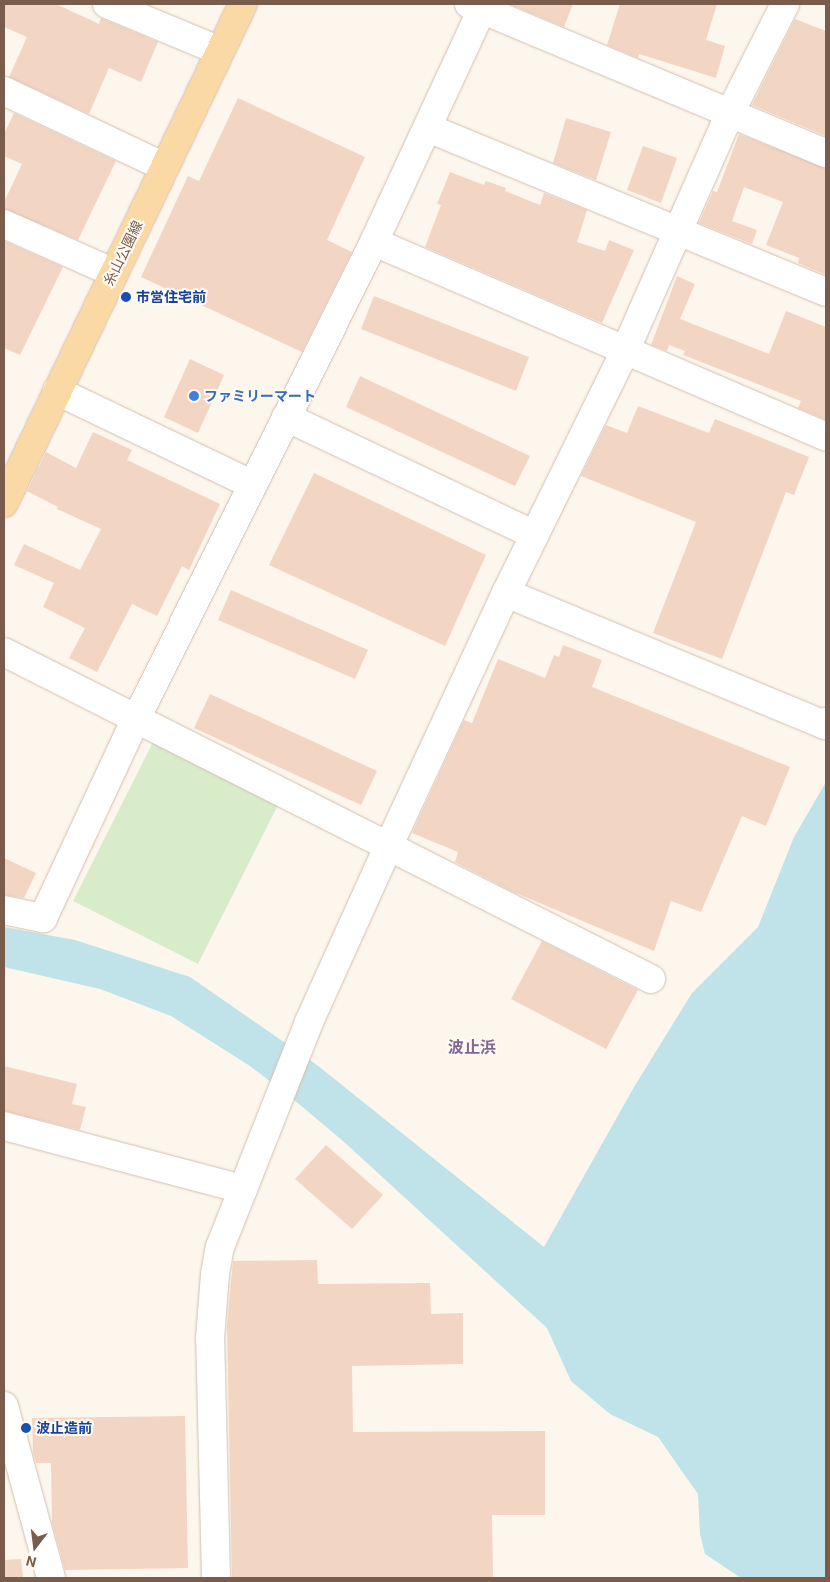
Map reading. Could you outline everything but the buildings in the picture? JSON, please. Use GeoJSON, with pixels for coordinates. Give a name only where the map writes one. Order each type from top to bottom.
{"type":"FeatureCollection","features":[{"type":"Feature","properties":{"kind":"main road","name":"糸山公園線"},"geometry":{"type":"LineString","coordinates":[[6,494],[243,4]]}},
{"type":"Feature","properties":{"kind":"street"},"geometry":{"type":"LineString","coordinates":[[107,4],[220,51]]}},
{"type":"Feature","properties":{"kind":"street"},"geometry":{"type":"LineString","coordinates":[[216,1578],[211,1330],[215,1274],[220,1247],[309,1022],[389,845],[506,593],[625,351],[730,113],[785,4]]}},
{"type":"Feature","properties":{"kind":"street"},"geometry":{"type":"LineString","coordinates":[[4,910],[43,918],[136,719],[374,242],[486,8],[730,113],[826,152]]}},
{"type":"Feature","properties":{"kind":"street"},"geometry":{"type":"LineString","coordinates":[[4,91],[165,167]]}},
{"type":"Feature","properties":{"kind":"street"},"geometry":{"type":"LineString","coordinates":[[428,128],[826,292]]}},
{"type":"Feature","properties":{"kind":"street"},"geometry":{"type":"LineString","coordinates":[[4,224],[114,273]]}},
{"type":"Feature","properties":{"kind":"street"},"geometry":{"type":"LineString","coordinates":[[374,242],[826,437]]}},
{"type":"Feature","properties":{"kind":"street"},"geometry":{"type":"LineString","coordinates":[[57,391],[252,486]]}},
{"type":"Feature","properties":{"kind":"street"},"geometry":{"type":"LineString","coordinates":[[286,417],[534,535]]}},
{"type":"Feature","properties":{"kind":"street"},"geometry":{"type":"LineString","coordinates":[[506,593],[824,725],[826,722]]}},
{"type":"Feature","properties":{"kind":"street"},"geometry":{"type":"LineString","coordinates":[[4,652],[651,979]]}},
{"type":"Feature","properties":{"kind":"street"},"geometry":{"type":"LineString","coordinates":[[4,1126],[243,1190]]}},
{"type":"Feature","properties":{"kind":"street"},"geometry":{"type":"LineString","coordinates":[[4,1406],[51,1578]]}},
{"type":"Feature","properties":{"kind":"green space"},"geometry":{"type":"Polygon","coordinates":[[[154,740],[279,803],[198,964],[73,901],[154,740]]]}},
{"type":"Feature","properties":{"kind":"water"},"geometry":{"type":"Polygon","coordinates":[[[826,782],[826,1578],[741,1578],[705,1554],[700,1534],[698,1494],[658,1437],[610,1414],[571,1381],[547,1328],[343,1141],[250,1066],[171,1016],[100,989],[4,967],[4,927],[75,940],[190,977],[317,1065],[544,1247],[634,1087],[692,993],[758,927],[794,837],[826,782]]]}},
{"type":"Feature","properties":{"kind":"place","name":"市営住宅前"},"geometry":{"type":"Point","coordinates":[126,297]}},
{"type":"Feature","properties":{"kind":"place","name":"ファミリーマート"},"geometry":{"type":"Point","coordinates":[194,396]}},
{"type":"Feature","properties":{"kind":"place","name":"波止造前"},"geometry":{"type":"Point","coordinates":[26,1428]}},
{"type":"Feature","properties":{"kind":"district","name":"波止浜"},"geometry":{"type":"Point","coordinates":[472,1048]}}]}
